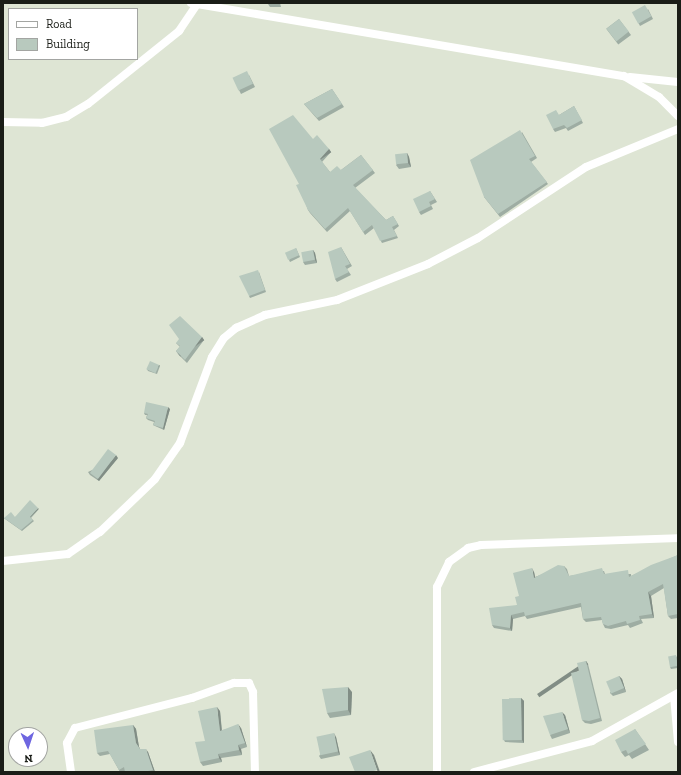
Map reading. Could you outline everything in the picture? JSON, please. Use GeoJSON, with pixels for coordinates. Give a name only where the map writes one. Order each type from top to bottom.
{"type":"FeatureCollection","features":[{"type":"Feature","properties":{"kind":"street"},"geometry":{"type":"LineString","coordinates":[[3,122],[42,123],[66,117],[88,104],[179,31],[195,3],[624,76],[678,82]]}},
{"type":"Feature","properties":{"kind":"street"},"geometry":{"type":"LineString","coordinates":[[624,76],[659,97],[678,116]]}},
{"type":"Feature","properties":{"kind":"street"},"geometry":{"type":"LineString","coordinates":[[3,561],[68,554],[100,532],[155,479],[180,443],[212,357],[224,338],[236,328],[265,315],[337,300],[428,264],[478,238],[586,167],[678,130]]}},
{"type":"Feature","properties":{"kind":"street"},"geometry":{"type":"LineString","coordinates":[[437,772],[437,587],[449,562],[468,548],[481,546],[678,538]]}},
{"type":"Feature","properties":{"kind":"street"},"geometry":{"type":"LineString","coordinates":[[71,772],[67,743],[75,728],[242,683],[249,683],[253,692],[255,772]]}},
{"type":"Feature","properties":{"kind":"street"},"geometry":{"type":"LineString","coordinates":[[474,772],[592,742],[676,695],[678,742]]}},
{"type":"Feature","properties":{"kind":"building"},"geometry":{"type":"Polygon","coordinates":[[[645,5],[651,16],[638,24],[632,12],[645,5]]]}},
{"type":"Feature","properties":{"kind":"building"},"geometry":{"type":"Polygon","coordinates":[[[619,19],[629,32],[616,41],[606,29],[619,19]]]}},
{"type":"Feature","properties":{"kind":"building"},"geometry":{"type":"Polygon","coordinates":[[[247,71],[253,84],[238,90],[232,78],[247,71]]]}},
{"type":"Feature","properties":{"kind":"building"},"geometry":{"type":"Polygon","coordinates":[[[332,89],[342,104],[317,118],[304,104],[332,89]]]}},
{"type":"Feature","properties":{"kind":"building"},"geometry":{"type":"Polygon","coordinates":[[[574,106],[582,120],[567,128],[564,125],[553,129],[546,115],[556,110],[559,115],[574,106]]]}},
{"type":"Feature","properties":{"kind":"building"},"geometry":{"type":"Polygon","coordinates":[[[293,115],[313,139],[317,135],[329,149],[320,159],[330,172],[337,166],[341,170],[361,155],[373,170],[353,185],[386,220],[393,216],[398,224],[392,227],[397,236],[380,241],[372,225],[363,232],[348,208],[325,229],[308,210],[296,185],[299,184],[269,129],[293,115]]]}},
{"type":"Feature","properties":{"kind":"building"},"geometry":{"type":"Polygon","coordinates":[[[520,130],[535,156],[529,159],[547,182],[498,214],[484,197],[470,160],[520,130]]]}},
{"type":"Feature","properties":{"kind":"building"},"geometry":{"type":"Polygon","coordinates":[[[407,153],[408,163],[396,164],[395,154],[407,153]]]}},
{"type":"Feature","properties":{"kind":"building"},"geometry":{"type":"Polygon","coordinates":[[[430,191],[435,199],[429,202],[431,206],[419,212],[413,199],[430,191]]]}},
{"type":"Feature","properties":{"kind":"building"},"geometry":{"type":"Polygon","coordinates":[[[341,247],[350,264],[345,266],[349,272],[335,279],[328,252],[341,247]]]}},
{"type":"Feature","properties":{"kind":"building"},"geometry":{"type":"Polygon","coordinates":[[[296,248],[299,255],[288,260],[285,253],[296,248]]]}},
{"type":"Feature","properties":{"kind":"building"},"geometry":{"type":"Polygon","coordinates":[[[313,250],[315,260],[303,262],[301,252],[313,250]]]}},
{"type":"Feature","properties":{"kind":"building"},"geometry":{"type":"Polygon","coordinates":[[[258,270],[265,290],[249,296],[239,276],[258,270]]]}},
{"type":"Feature","properties":{"kind":"building"},"geometry":{"type":"Polygon","coordinates":[[[180,316],[202,337],[185,360],[176,351],[180,346],[176,343],[179,339],[169,325],[180,316]]]}},
{"type":"Feature","properties":{"kind":"building"},"geometry":{"type":"Polygon","coordinates":[[[150,361],[159,365],[155,373],[146,369],[150,361]]]}},
{"type":"Feature","properties":{"kind":"building"},"geometry":{"type":"Polygon","coordinates":[[[146,402],[168,407],[163,428],[153,425],[155,421],[146,418],[148,414],[144,413],[146,402]]]}},
{"type":"Feature","properties":{"kind":"building"},"geometry":{"type":"Polygon","coordinates":[[[108,449],[116,455],[98,479],[90,473],[108,449]]]}},
{"type":"Feature","properties":{"kind":"building"},"geometry":{"type":"Polygon","coordinates":[[[30,500],[38,508],[30,517],[33,520],[21,530],[4,518],[11,512],[15,517],[30,500]]]}},
{"type":"Feature","properties":{"kind":"building"},"geometry":{"type":"Polygon","coordinates":[[[678,555],[678,614],[668,616],[663,584],[648,592],[652,614],[639,616],[640,620],[627,624],[626,621],[608,626],[603,624],[601,617],[583,619],[581,603],[525,616],[524,612],[511,615],[510,628],[492,625],[489,608],[517,605],[515,597],[519,596],[513,573],[532,568],[534,578],[558,565],[564,566],[569,576],[602,568],[604,574],[628,570],[629,577],[651,565],[678,555]]]}},
{"type":"Feature","properties":{"kind":"building"},"geometry":{"type":"Polygon","coordinates":[[[676,655],[678,666],[670,667],[668,656],[676,655]]]}},
{"type":"Feature","properties":{"kind":"building"},"geometry":{"type":"Polygon","coordinates":[[[586,661],[600,718],[589,721],[582,720],[571,673],[579,671],[577,663],[586,661]]]}},
{"type":"Feature","properties":{"kind":"building"},"geometry":{"type":"Polygon","coordinates":[[[619,676],[624,688],[611,693],[606,681],[619,676]]]}},
{"type":"Feature","properties":{"kind":"building"},"geometry":{"type":"Polygon","coordinates":[[[348,687],[348,710],[327,713],[322,689],[348,687]]]}},
{"type":"Feature","properties":{"kind":"building"},"geometry":{"type":"Polygon","coordinates":[[[502,698],[521,698],[522,740],[503,740],[502,698]]]}},
{"type":"Feature","properties":{"kind":"building"},"geometry":{"type":"Polygon","coordinates":[[[217,707],[220,731],[238,724],[245,743],[238,745],[239,750],[218,754],[219,758],[200,762],[195,742],[205,741],[198,711],[217,707]]]}},
{"type":"Feature","properties":{"kind":"building"},"geometry":{"type":"Polygon","coordinates":[[[562,712],[568,729],[550,735],[543,716],[562,712]]]}},
{"type":"Feature","properties":{"kind":"building"},"geometry":{"type":"Polygon","coordinates":[[[133,725],[136,743],[140,749],[146,749],[153,770],[148,772],[125,772],[124,767],[119,770],[108,751],[97,753],[94,730],[133,725]]]}},
{"type":"Feature","properties":{"kind":"building"},"geometry":{"type":"Polygon","coordinates":[[[635,729],[646,744],[628,754],[626,750],[621,752],[615,740],[635,729]]]}},
{"type":"Feature","properties":{"kind":"building"},"geometry":{"type":"Polygon","coordinates":[[[334,733],[338,752],[320,755],[316,737],[334,733]]]}},
{"type":"Feature","properties":{"kind":"building"},"geometry":{"type":"Polygon","coordinates":[[[370,750],[377,770],[371,772],[355,772],[349,757],[370,750]]]}}]}
